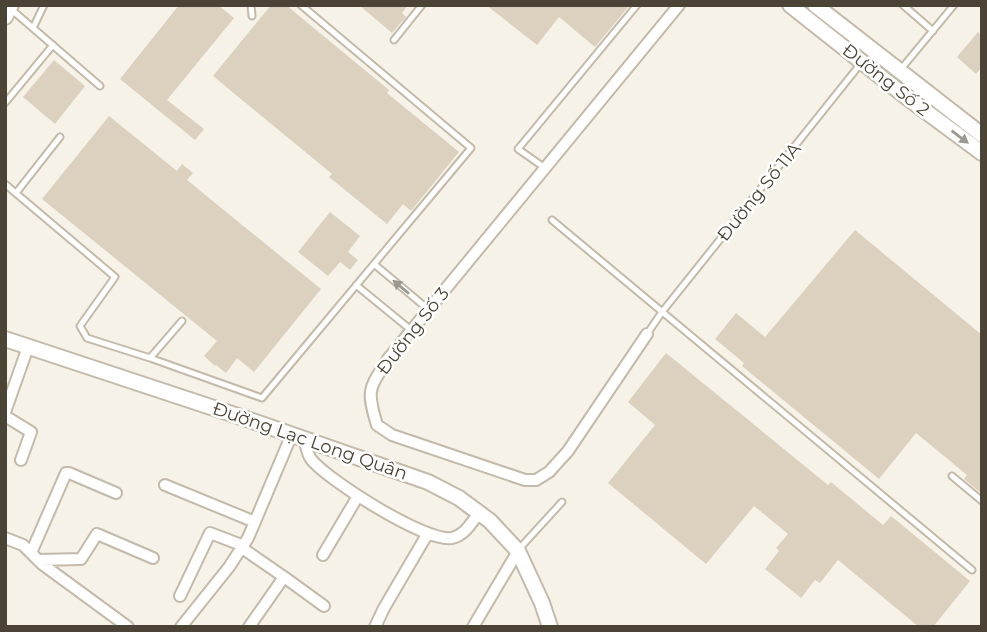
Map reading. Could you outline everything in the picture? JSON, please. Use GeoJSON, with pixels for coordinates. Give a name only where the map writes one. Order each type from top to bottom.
{"type":"FeatureCollection","features":[{"type":"Feature","properties":{"kind":"street","name":"Đường Số 3"},"geometry":{"type":"LineString","coordinates":[[647,334],[568,451],[550,472],[536,480],[525,480],[392,435],[377,425],[370,387],[388,359],[679,5]]}},
{"type":"Feature","properties":{"kind":"street","name":"Đường Số 2"},"geometry":{"type":"LineString","coordinates":[[790,5],[867,56],[899,71],[982,135]]}},
{"type":"Feature","properties":{"kind":"street","name":"Đường Số 2"},"geometry":{"type":"LineString","coordinates":[[815,5],[905,96],[982,153]]}},
{"type":"Feature","properties":{"kind":"street","name":"Đường Lạc Long Quân"},"geometry":{"type":"LineString","coordinates":[[5,339],[428,482],[458,498],[490,521],[518,551],[550,627]]}},
{"type":"Feature","properties":{"kind":"street"},"geometry":{"type":"LineString","coordinates":[[22,460],[31,432],[5,414],[28,346]]}},
{"type":"Feature","properties":{"kind":"street"},"geometry":{"type":"LineString","coordinates":[[298,436],[310,458],[342,486],[389,516],[428,533],[448,539],[462,535],[479,513]]}},
{"type":"Feature","properties":{"kind":"street"},"geometry":{"type":"LineString","coordinates":[[181,627],[243,547],[298,436]]}},
{"type":"Feature","properties":{"kind":"street"},"geometry":{"type":"LineString","coordinates":[[35,556],[66,473],[116,493]]}},
{"type":"Feature","properties":{"kind":"street"},"geometry":{"type":"LineString","coordinates":[[165,485],[255,522]]}},
{"type":"Feature","properties":{"kind":"street"},"geometry":{"type":"LineString","coordinates":[[323,555],[358,496]]}},
{"type":"Feature","properties":{"kind":"street"},"geometry":{"type":"LineString","coordinates":[[180,596],[210,533],[243,547],[324,606]]}},
{"type":"Feature","properties":{"kind":"street"},"geometry":{"type":"LineString","coordinates":[[375,627],[428,533]]}},
{"type":"Feature","properties":{"kind":"street"},"geometry":{"type":"LineString","coordinates":[[35,556],[81,559],[97,534],[153,558]]}},
{"type":"Feature","properties":{"kind":"street"},"geometry":{"type":"LineString","coordinates":[[5,538],[23,545],[128,627]]}},
{"type":"Feature","properties":{"kind":"street"},"geometry":{"type":"LineString","coordinates":[[472,627],[518,551]]}},
{"type":"Feature","properties":{"kind":"street"},"geometry":{"type":"LineString","coordinates":[[248,627],[284,577]]}},
{"type":"Feature","properties":{"kind":"lane"},"geometry":{"type":"LineString","coordinates":[[33,28],[44,5]]}},
{"type":"Feature","properties":{"kind":"lane"},"geometry":{"type":"LineString","coordinates":[[251,5],[252,16]]}},
{"type":"Feature","properties":{"kind":"lane"},"geometry":{"type":"LineString","coordinates":[[5,184],[116,277],[80,326],[87,338],[262,398],[471,148],[301,5]]}},
{"type":"Feature","properties":{"kind":"lane"},"geometry":{"type":"LineString","coordinates":[[394,40],[422,5]]}},
{"type":"Feature","properties":{"kind":"lane"},"geometry":{"type":"LineString","coordinates":[[545,168],[518,149],[638,5]]}},
{"type":"Feature","properties":{"kind":"lane"},"geometry":{"type":"LineString","coordinates":[[903,5],[933,31]]}},
{"type":"Feature","properties":{"kind":"lane"},"geometry":{"type":"LineString","coordinates":[[899,71],[954,5]]}},
{"type":"Feature","properties":{"kind":"lane"},"geometry":{"type":"LineString","coordinates":[[9,10],[100,86]]}},
{"type":"Feature","properties":{"kind":"lane"},"geometry":{"type":"LineString","coordinates":[[5,103],[53,45]]}},
{"type":"Feature","properties":{"kind":"lane","name":"Đường Số 11A"},"geometry":{"type":"LineString","coordinates":[[647,334],[867,56]]}},
{"type":"Feature","properties":{"kind":"lane"},"geometry":{"type":"LineString","coordinates":[[16,193],[60,137]]}},
{"type":"Feature","properties":{"kind":"lane"},"geometry":{"type":"LineString","coordinates":[[552,220],[972,570]]}},
{"type":"Feature","properties":{"kind":"lane"},"geometry":{"type":"LineString","coordinates":[[374,264],[429,310]]}},
{"type":"Feature","properties":{"kind":"lane"},"geometry":{"type":"LineString","coordinates":[[356,285],[411,330]]}},
{"type":"Feature","properties":{"kind":"lane"},"geometry":{"type":"LineString","coordinates":[[150,358],[182,321]]}},
{"type":"Feature","properties":{"kind":"lane"},"geometry":{"type":"LineString","coordinates":[[952,476],[982,501]]}},
{"type":"Feature","properties":{"kind":"lane"},"geometry":{"type":"LineString","coordinates":[[518,551],[562,502]]}},
{"type":"Feature","properties":{"kind":"building"},"geometry":{"type":"Polygon","coordinates":[[[179,5],[218,5],[234,18],[167,100],[204,129],[195,140],[120,79],[179,5]]]}},
{"type":"Feature","properties":{"kind":"building"},"geometry":{"type":"Polygon","coordinates":[[[271,5],[286,5],[459,152],[411,211],[403,204],[387,224],[329,177],[332,174],[213,76],[271,5]]]}},
{"type":"Feature","properties":{"kind":"building"},"geometry":{"type":"Polygon","coordinates":[[[359,5],[408,5],[402,13],[406,17],[392,33],[359,5]]]}},
{"type":"Feature","properties":{"kind":"building"},"geometry":{"type":"Polygon","coordinates":[[[486,5],[630,5],[595,47],[559,17],[537,45],[486,5]]]}},
{"type":"Feature","properties":{"kind":"building"},"geometry":{"type":"Polygon","coordinates":[[[978,32],[982,36],[982,67],[976,74],[957,57],[978,32]]]}},
{"type":"Feature","properties":{"kind":"building"},"geometry":{"type":"Polygon","coordinates":[[[54,60],[85,86],[55,124],[23,97],[54,60]]]}},
{"type":"Feature","properties":{"kind":"building"},"geometry":{"type":"Polygon","coordinates":[[[109,116],[177,171],[182,164],[193,173],[187,180],[321,289],[254,372],[237,358],[226,373],[215,366],[204,356],[217,341],[42,199],[109,116]]]}},
{"type":"Feature","properties":{"kind":"building"},"geometry":{"type":"Polygon","coordinates":[[[330,212],[360,236],[348,252],[358,260],[350,270],[340,262],[328,276],[298,252],[330,212]]]}},
{"type":"Feature","properties":{"kind":"building"},"geometry":{"type":"Polygon","coordinates":[[[855,230],[982,335],[982,494],[964,479],[967,475],[916,433],[879,479],[742,366],[744,363],[715,339],[736,313],[765,337],[855,230]]]}},
{"type":"Feature","properties":{"kind":"building"},"geometry":{"type":"Polygon","coordinates":[[[666,353],[828,485],[831,482],[883,525],[891,516],[970,581],[933,627],[919,627],[838,560],[820,583],[815,580],[801,598],[765,569],[779,551],[776,548],[788,534],[754,506],[706,564],[608,483],[655,425],[628,402],[666,353]]]}}]}
